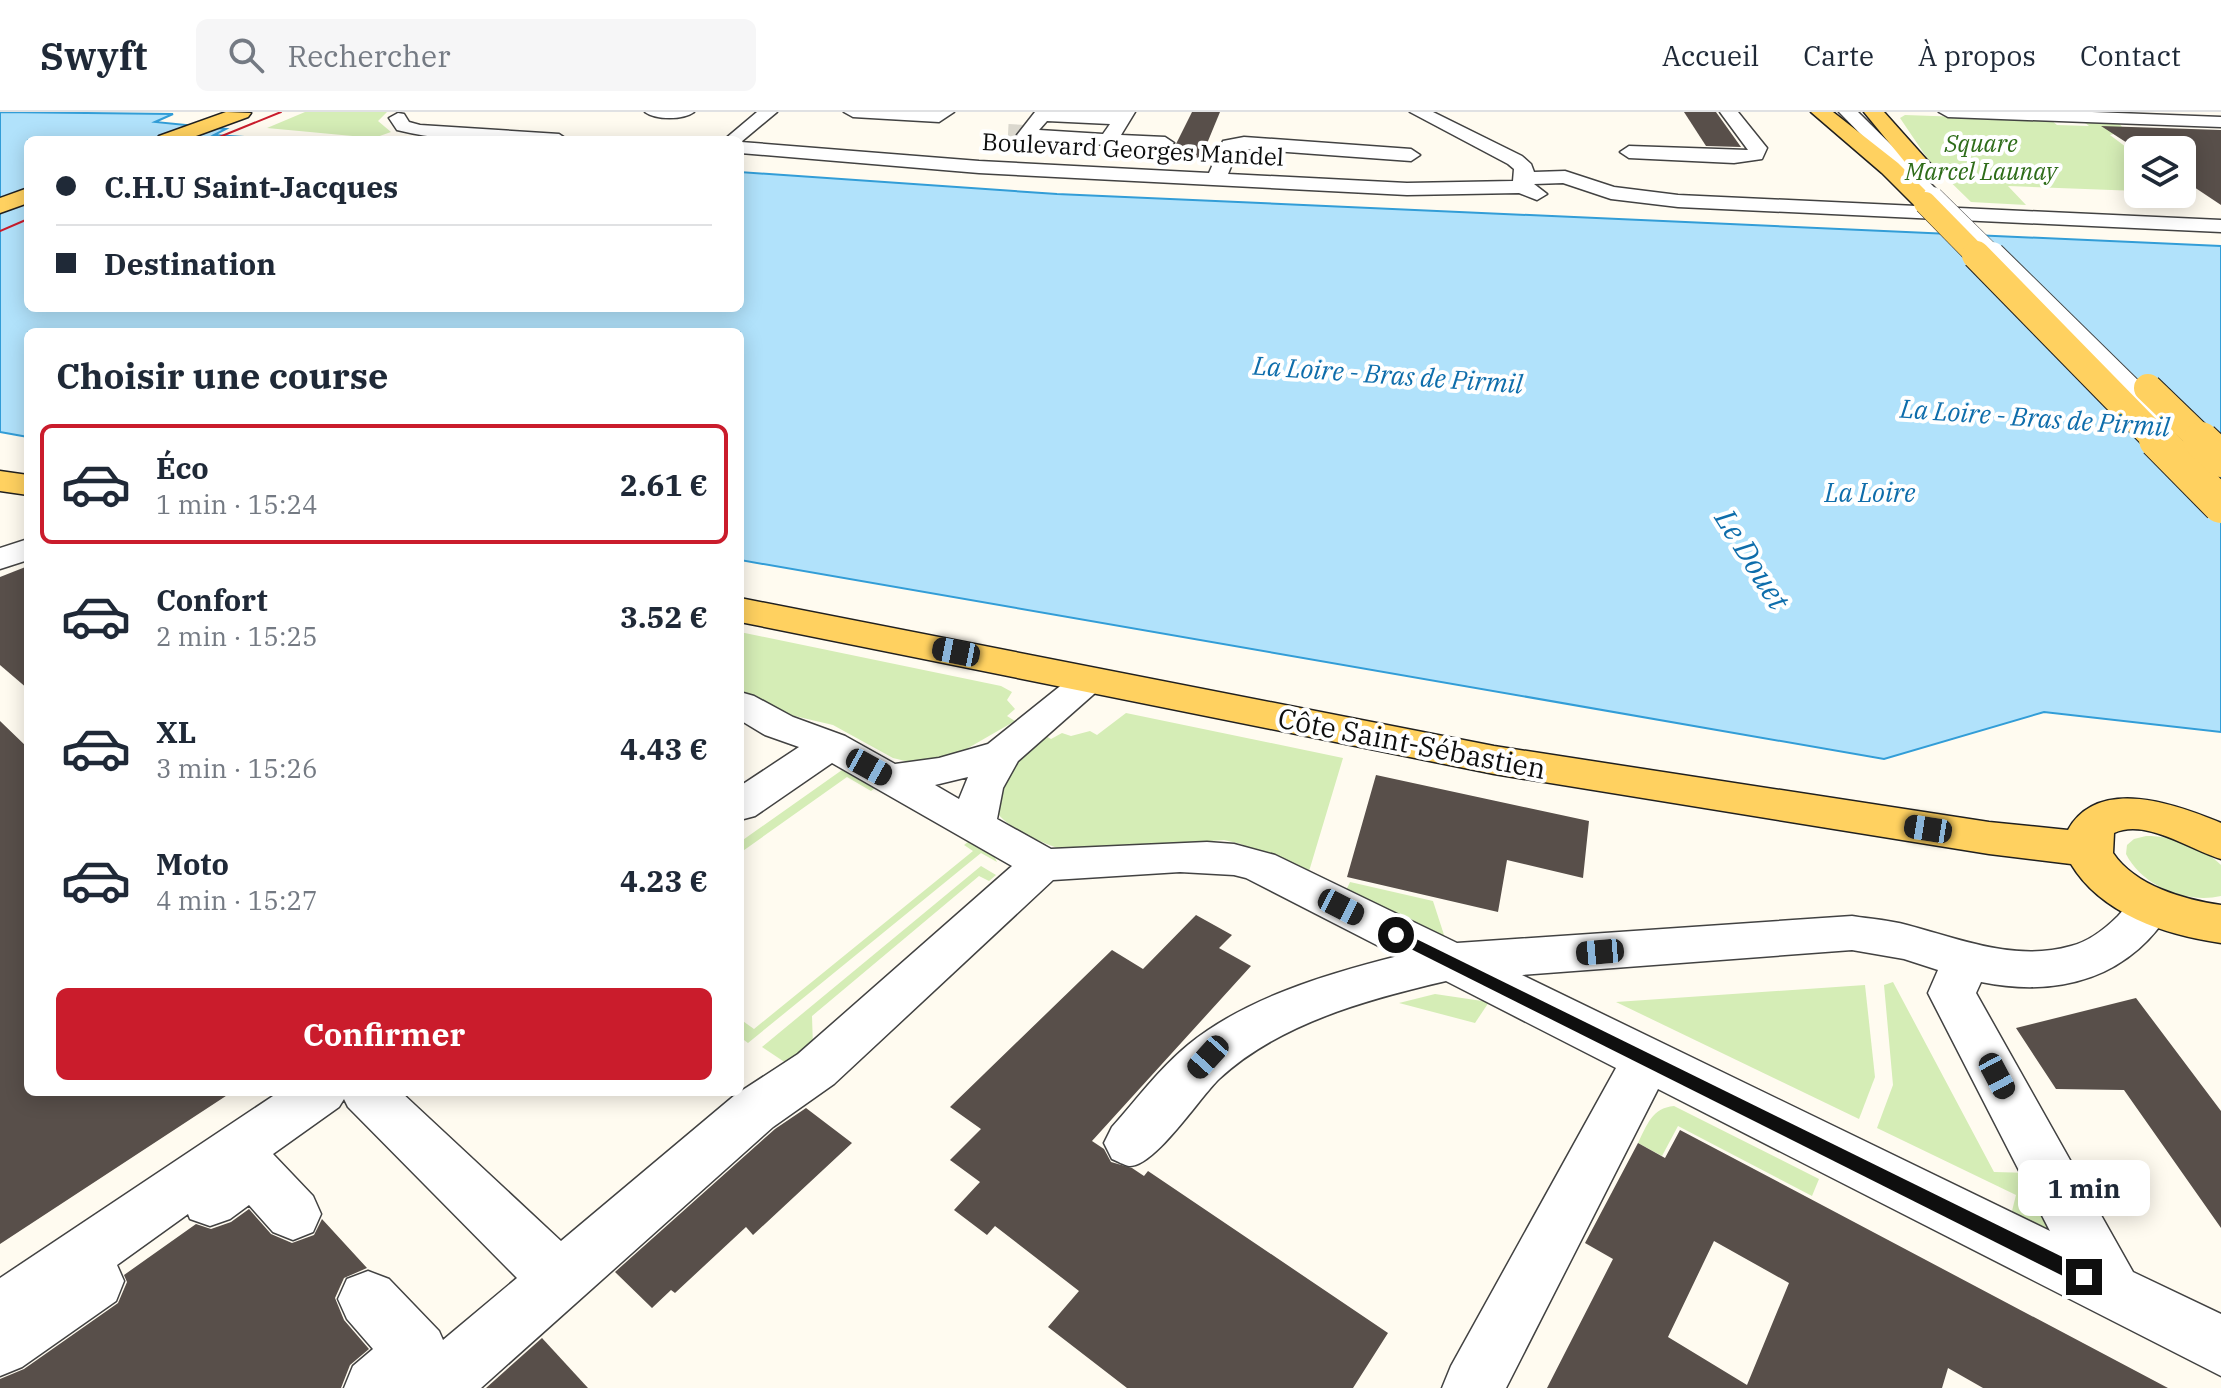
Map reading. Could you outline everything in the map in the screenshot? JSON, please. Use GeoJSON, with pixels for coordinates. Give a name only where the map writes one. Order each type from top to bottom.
{"type":"FeatureCollection","features":[{"type":"Feature","properties":{"kind":"main road"},"geometry":{"type":"LineString","coordinates":[[175,136],[211,112],[248,112]]}},
{"type":"Feature","properties":{"kind":"main road"},"geometry":{"type":"LineString","coordinates":[[175,136],[241,113]]}},
{"type":"Feature","properties":{"kind":"main road"},"geometry":{"type":"LineString","coordinates":[[1834,116],[1876,124],[1909,156],[1934,197],[2221,505]]}},
{"type":"Feature","properties":{"kind":"main road"},"geometry":{"type":"LineString","coordinates":[[1834,116],[1890,168],[1934,197],[2221,459]]}},
{"type":"Feature","properties":{"kind":"main road"},"geometry":{"type":"LineString","coordinates":[[0,206],[24,197]]}},
{"type":"Feature","properties":{"kind":"main road"},"geometry":{"type":"LineString","coordinates":[[0,481],[24,484]]}},
{"type":"Feature","properties":{"kind":"main road","name":"Côte Saint-Sébastien"},"geometry":{"type":"LineString","coordinates":[[744,611],[1494,760],[1989,838],[2089,849]]}},
{"type":"Feature","properties":{"kind":"main road"},"geometry":{"type":"LineString","coordinates":[[2217,833],[2162,818],[2119,815],[2104,819],[2088,836],[2089,849],[2103,872],[2124,890],[2183,915],[2221,947]]}},
{"type":"Feature","properties":{"kind":"street"},"geometry":{"type":"LineString","coordinates":[[654,112],[685,112]]}},
{"type":"Feature","properties":{"kind":"street"},"geometry":{"type":"LineString","coordinates":[[744,138],[768,112]]}},
{"type":"Feature","properties":{"kind":"street"},"geometry":{"type":"LineString","coordinates":[[853,112],[939,117],[945,112]]}},
{"type":"Feature","properties":{"kind":"street"},"geometry":{"type":"LineString","coordinates":[[1419,112],[1515,160],[1524,168],[1524,184],[1540,195],[1564,198],[1590,195],[1586,184]]}},
{"type":"Feature","properties":{"kind":"street"},"geometry":{"type":"LineString","coordinates":[[1437,112],[1586,184],[1678,201],[2221,226]]}},
{"type":"Feature","properties":{"kind":"street"},"geometry":{"type":"LineString","coordinates":[[1629,152],[1734,157],[1755,155],[1758,148],[1729,112]]}},
{"type":"Feature","properties":{"kind":"street"},"geometry":{"type":"LineString","coordinates":[[1948,112],[2221,122]]}},
{"type":"Feature","properties":{"kind":"street"},"geometry":{"type":"LineString","coordinates":[[1124,115],[1042,115],[1026,135],[1165,143]]}},
{"type":"Feature","properties":{"kind":"street"},"geometry":{"type":"LineString","coordinates":[[1109,140],[1124,115]]}},
{"type":"Feature","properties":{"kind":"street"},"geometry":{"type":"LineString","coordinates":[[398,118],[403,126],[420,130],[503,136]]}},
{"type":"Feature","properties":{"kind":"street"},"geometry":{"type":"LineString","coordinates":[[1216,179],[1242,119]]}},
{"type":"Feature","properties":{"kind":"street"},"geometry":{"type":"LineString","coordinates":[[2171,120],[2208,144]]}},
{"type":"Feature","properties":{"kind":"street"},"geometry":{"type":"LineString","coordinates":[[1230,145],[1261,144],[1411,155]]}},
{"type":"Feature","properties":{"kind":"street","name":"Boulevard Georges Mandel"},"geometry":{"type":"LineString","coordinates":[[744,146],[979,167],[1435,190],[1524,184],[1546,176],[1586,184]]}},
{"type":"Feature","properties":{"kind":"street"},"geometry":{"type":"LineString","coordinates":[[1934,197],[2221,481]]}},
{"type":"Feature","properties":{"kind":"street"},"geometry":{"type":"LineString","coordinates":[[0,491],[24,492]]}},
{"type":"Feature","properties":{"kind":"street"},"geometry":{"type":"LineString","coordinates":[[0,559],[24,550]]}},
{"type":"Feature","properties":{"kind":"street"},"geometry":{"type":"LineString","coordinates":[[975,826],[982,788],[1002,753],[1092,679]]}},
{"type":"Feature","properties":{"kind":"street"},"geometry":{"type":"LineString","coordinates":[[744,706],[779,726],[831,745],[1043,864],[1074,866],[1211,856],[1234,858],[1259,866],[2221,1346]]}},
{"type":"Feature","properties":{"kind":"street"},"geometry":{"type":"LineString","coordinates":[[744,803],[831,745]]}},
{"type":"Feature","properties":{"kind":"street"},"geometry":{"type":"LineString","coordinates":[[888,778],[941,771],[1002,753]]}},
{"type":"Feature","properties":{"kind":"street"},"geometry":{"type":"LineString","coordinates":[[434,1388],[560,1280],[742,1102],[816,1069],[1043,864]]}},
{"type":"Feature","properties":{"kind":"street"},"geometry":{"type":"LineString","coordinates":[[1131,1143],[1208,1057],[1241,1035],[1276,1015],[1423,968],[1451,962],[1835,933],[1905,942],[2005,970],[2034,971],[2069,965],[2113,949],[2137,927],[2183,915]]}},
{"type":"Feature","properties":{"kind":"street"},"geometry":{"type":"LineString","coordinates":[[1966,961],[1952,993],[2112,1291]]}},
{"type":"Feature","properties":{"kind":"street"},"geometry":{"type":"LineString","coordinates":[[1473,1388],[1647,1060]]}},
{"type":"Feature","properties":{"kind":"street"},"geometry":{"type":"LineString","coordinates":[[0,1312],[315,1096]]}},
{"type":"Feature","properties":{"kind":"street"},"geometry":{"type":"LineString","coordinates":[[370,1096],[560,1280]]}},
{"type":"Feature","properties":{"kind":"street"},"geometry":{"type":"LineString","coordinates":[[0,1346],[253,1171],[293,1214]]}},
{"type":"Feature","properties":{"kind":"street"},"geometry":{"type":"LineString","coordinates":[[368,1299],[417,1352],[375,1388]]}},
{"type":"Feature","properties":{"kind":"green space"},"geometry":{"type":"Polygon","coordinates":[[[305,112],[387,112],[378,121],[391,132],[380,136],[353,136],[267,128],[305,112]]]}},
{"type":"Feature","properties":{"kind":"green space","name":"Square Marcel Launay"},"geometry":{"type":"Polygon","coordinates":[[[1905,115],[2051,120],[2057,125],[2089,126],[2084,122],[2119,123],[2125,131],[2110,135],[2124,146],[2124,190],[2008,186],[2026,205],[1971,202],[1929,161],[1900,118],[1905,115]]]}},
{"type":"Feature","properties":{"kind":"green space"},"geometry":{"type":"Polygon","coordinates":[[[744,633],[1001,686],[1012,692],[1007,700],[1015,709],[1007,716],[1015,721],[956,755],[913,763],[893,758],[833,725],[786,714],[744,694],[744,633]]]}},
{"type":"Feature","properties":{"kind":"green space"},"geometry":{"type":"Polygon","coordinates":[[[1126,713],[1343,758],[1307,878],[1241,844],[1224,840],[1068,851],[1029,836],[997,812],[997,781],[1044,735],[1051,739],[1062,733],[1071,736],[1090,731],[1097,735],[1126,713]]]}},
{"type":"Feature","properties":{"kind":"green space"},"geometry":{"type":"Polygon","coordinates":[[[842,770],[880,784],[871,791],[847,777],[744,850],[744,839],[842,770]]]}},
{"type":"Feature","properties":{"kind":"green space"},"geometry":{"type":"Polygon","coordinates":[[[2146,836],[2186,843],[2213,858],[2221,865],[2221,896],[2180,895],[2143,875],[2126,854],[2127,845],[2134,839],[2146,836]]]}},
{"type":"Feature","properties":{"kind":"green space"},"geometry":{"type":"Polygon","coordinates":[[[973,838],[991,850],[997,862],[981,853],[748,1043],[744,1040],[744,1022],[754,1029],[973,851],[964,845],[973,838]]]}},
{"type":"Feature","properties":{"kind":"green space"},"geometry":{"type":"Polygon","coordinates":[[[981,866],[996,875],[989,881],[979,876],[812,1016],[813,1048],[786,1063],[762,1047],[981,866]]]}},
{"type":"Feature","properties":{"kind":"green space"},"geometry":{"type":"Polygon","coordinates":[[[1350,882],[1433,901],[1445,938],[1344,895],[1350,882]]]}},
{"type":"Feature","properties":{"kind":"green space"},"geometry":{"type":"Polygon","coordinates":[[[1893,982],[1994,1172],[2032,1173],[2050,1223],[2048,1231],[2009,1223],[2016,1195],[1877,1128],[1893,1085],[1884,985],[1893,982]]]}},
{"type":"Feature","properties":{"kind":"green space"},"geometry":{"type":"Polygon","coordinates":[[[1865,985],[1875,1077],[1859,1119],[1616,1002],[1865,985]]]}},
{"type":"Feature","properties":{"kind":"green space"},"geometry":{"type":"Polygon","coordinates":[[[1435,994],[1489,1002],[1475,1023],[1399,1003],[1435,994]]]}},
{"type":"Feature","properties":{"kind":"green space"},"geometry":{"type":"Polygon","coordinates":[[[1674,1106],[1819,1179],[1812,1196],[1678,1126],[1662,1156],[1638,1143],[1655,1114],[1674,1106]]]}},
{"type":"Feature","properties":{"kind":"water","name":"La Loire"},"geometry":{"type":"Polygon","coordinates":[[[0,112],[173,114],[155,122],[226,129],[214,135],[229,136],[24,136],[24,312],[744,312],[744,172],[1057,194],[2221,246],[2221,732],[2044,712],[1884,759],[744,561],[744,328],[24,328],[24,436],[0,432],[0,112]]]}},
{"type":"Feature","properties":{"kind":"building"},"geometry":{"type":"Polygon","coordinates":[[[1192,112],[1220,112],[1201,158],[1170,156],[1192,112]]]}},
{"type":"Feature","properties":{"kind":"building"},"geometry":{"type":"Polygon","coordinates":[[[1684,112],[1716,112],[1741,147],[1706,146],[1684,112]]]}},
{"type":"Feature","properties":{"kind":"building"},"geometry":{"type":"Polygon","coordinates":[[[2101,126],[2221,130],[2221,205],[2196,188],[2196,136],[2124,136],[2124,141],[2101,126]]]}},
{"type":"Feature","properties":{"kind":"building"},"geometry":{"type":"Polygon","coordinates":[[[24,568],[24,686],[0,665],[0,577],[24,568]]]}},
{"type":"Feature","properties":{"kind":"building"},"geometry":{"type":"Polygon","coordinates":[[[0,721],[24,744],[24,1096],[226,1096],[0,1244],[0,721]]]}},
{"type":"Feature","properties":{"kind":"building"},"geometry":{"type":"Polygon","coordinates":[[[1376,775],[1589,821],[1583,878],[1507,860],[1498,912],[1347,877],[1376,775]]]}},
{"type":"Feature","properties":{"kind":"building"},"geometry":{"type":"Polygon","coordinates":[[[1196,915],[1232,935],[1219,948],[1251,966],[1092,1141],[1104,1149],[1111,1162],[1132,1168],[1144,1176],[1148,1171],[1388,1333],[1353,1388],[1127,1388],[1048,1327],[1079,1291],[995,1226],[987,1235],[954,1210],[980,1182],[950,1160],[981,1129],[950,1107],[1112,950],[1143,969],[1196,915]]]}},
{"type":"Feature","properties":{"kind":"building"},"geometry":{"type":"Polygon","coordinates":[[[2136,998],[2221,1111],[2221,1228],[2124,1090],[2056,1089],[2016,1028],[2136,998]]]}},
{"type":"Feature","properties":{"kind":"building"},"geometry":{"type":"Polygon","coordinates":[[[806,1108],[852,1143],[753,1235],[746,1227],[675,1293],[671,1290],[652,1308],[615,1272],[775,1129],[806,1108]]]}},
{"type":"Feature","properties":{"kind":"building"},"geometry":{"type":"Polygon","coordinates":[[[1680,1130],[2168,1388],[1983,1388],[1948,1368],[1942,1388],[1547,1388],[1613,1259],[1585,1243],[1638,1143],[1665,1158],[1680,1130]],[[1714,1241],[1668,1337],[1747,1385],[1789,1283],[1714,1241]]]}},
{"type":"Feature","properties":{"kind":"building"},"geometry":{"type":"Polygon","coordinates":[[[249,1209],[271,1234],[292,1243],[314,1235],[322,1219],[367,1268],[344,1278],[335,1298],[344,1320],[369,1349],[350,1365],[341,1388],[0,1388],[0,1379],[24,1369],[118,1303],[127,1282],[124,1275],[196,1224],[211,1229],[231,1222],[249,1209]]]}},
{"type":"Feature","properties":{"kind":"building"},"geometry":{"type":"Polygon","coordinates":[[[542,1338],[588,1388],[486,1388],[542,1338]]]}},
{"type":"Feature","properties":{"kind":"tunnel"},"geometry":{"type":"LineString","coordinates":[[1008,134],[1026,135]]}},
{"type":"Feature","properties":{"kind":"tram line"},"geometry":{"type":"LineString","coordinates":[[222,136],[281,112]]}},
{"type":"Feature","properties":{"kind":"tram line"},"geometry":{"type":"LineString","coordinates":[[0,231],[24,221]]}},
{"type":"Feature","properties":{"kind":"route"},"geometry":{"type":"LineString","coordinates":[[1396,935],[2084,1277]]}},
{"type":"Feature","properties":{"kind":"water label","name":"La Loire - Bras de Pirmil"},"geometry":{"type":"Point","coordinates":[1388,374]}},
{"type":"Feature","properties":{"kind":"water label","name":"La Loire - Bras de Pirmil"},"geometry":{"type":"Point","coordinates":[2035,417]}},
{"type":"Feature","properties":{"kind":"water label","name":"Le Douet"},"geometry":{"type":"Point","coordinates":[1753,559]}}]}
